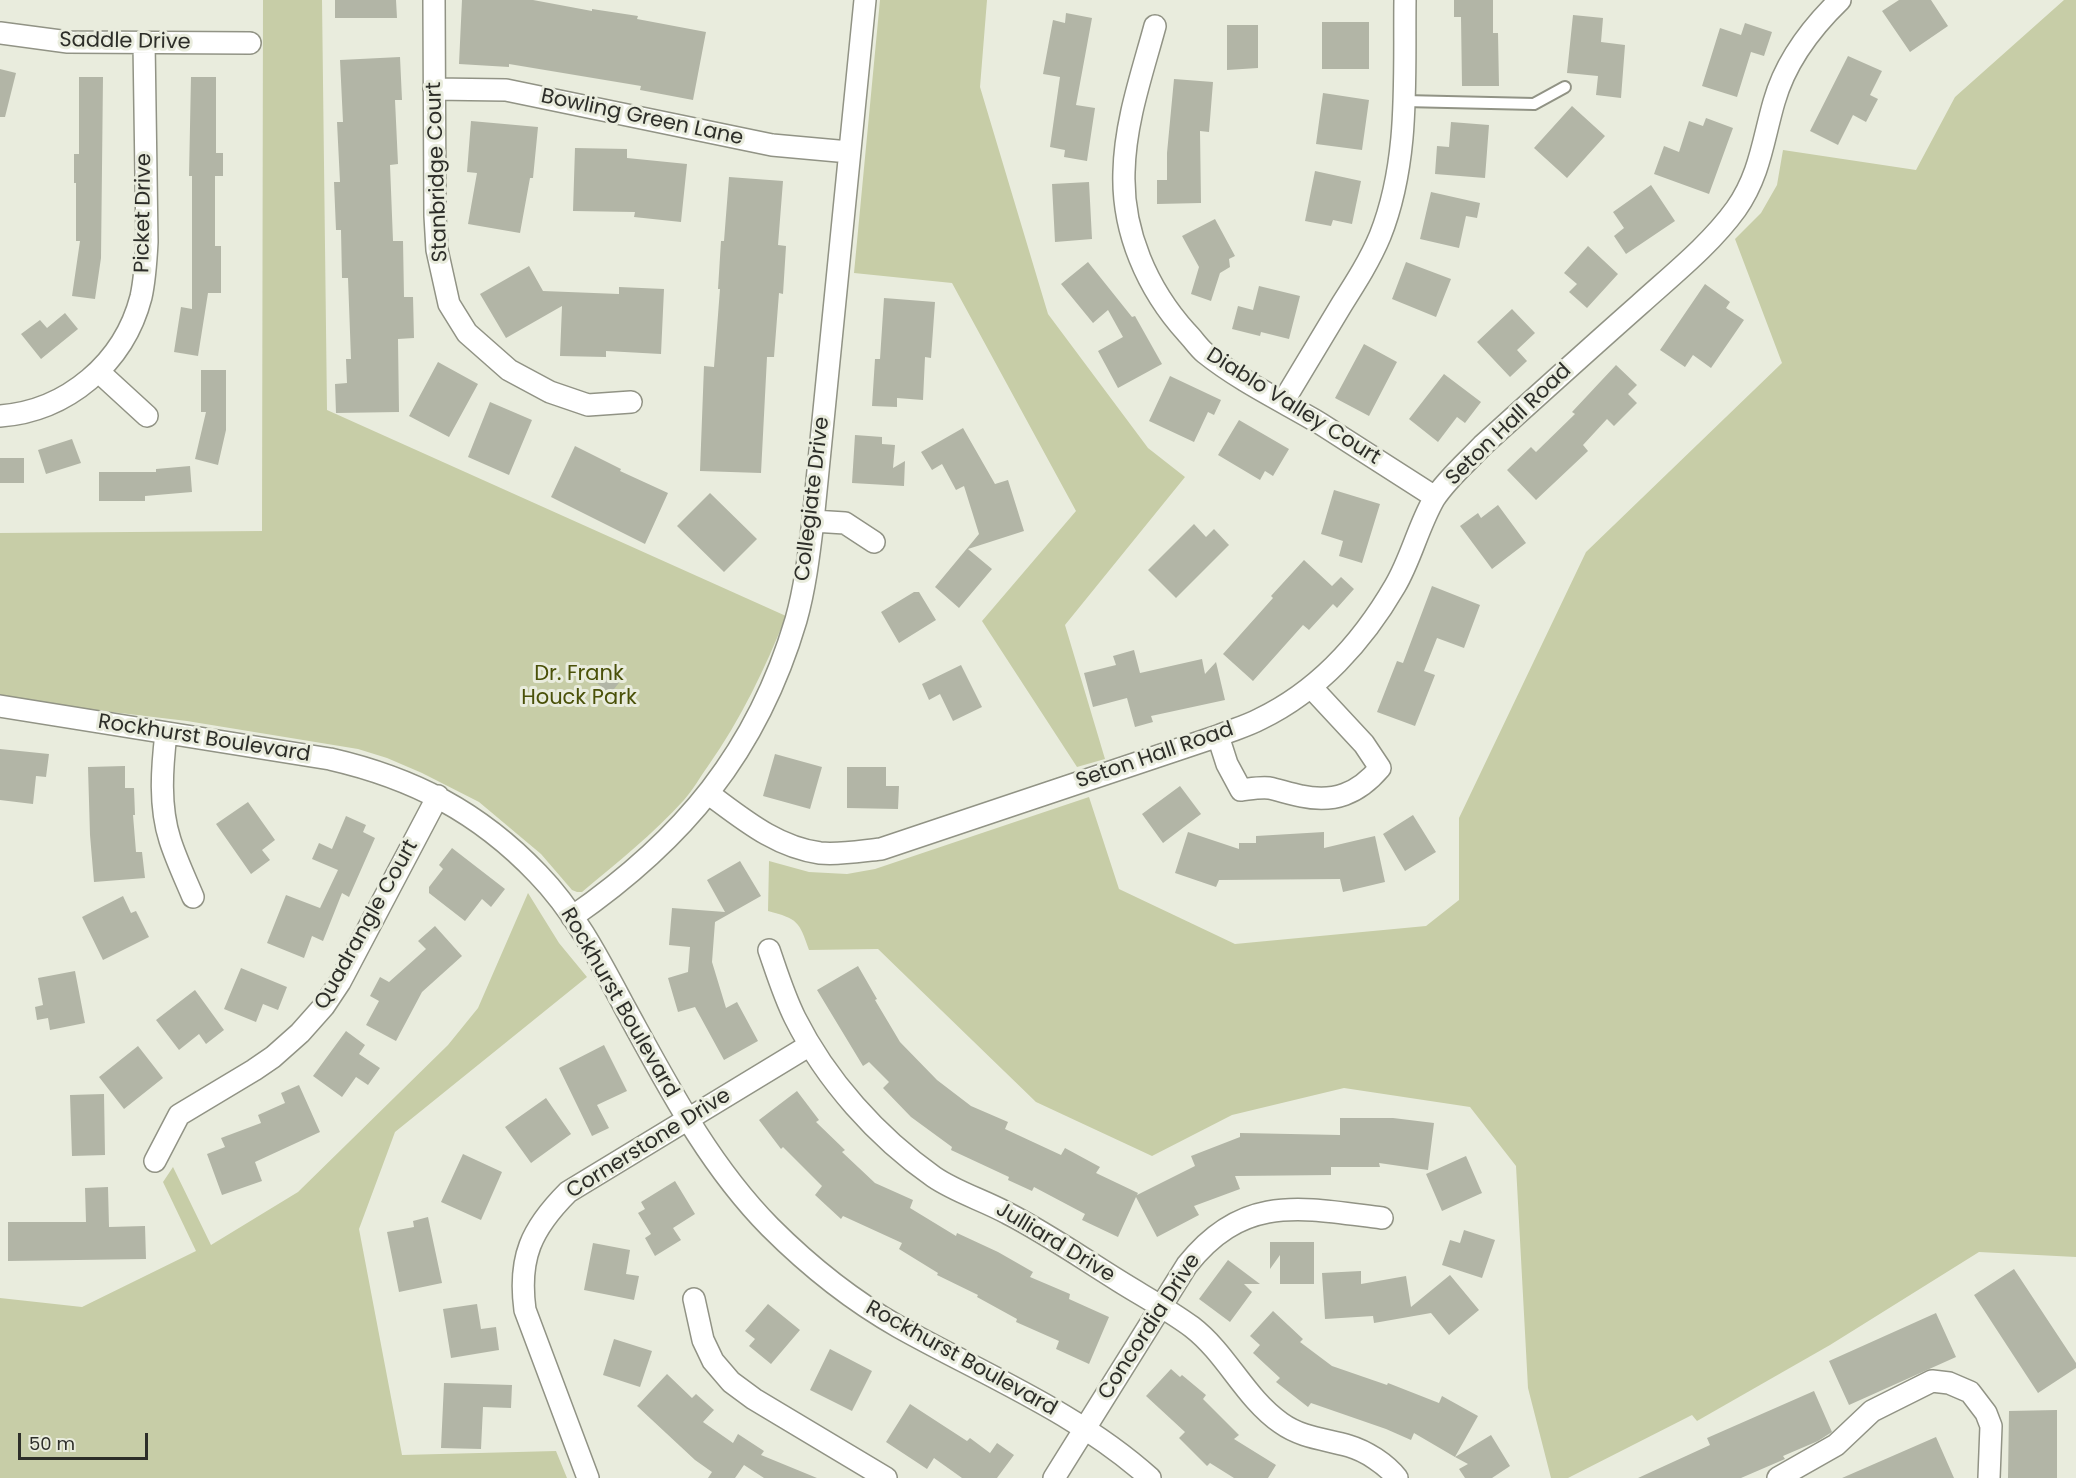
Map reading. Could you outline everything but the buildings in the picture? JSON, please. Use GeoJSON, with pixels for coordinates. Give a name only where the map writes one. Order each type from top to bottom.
{"type":"FeatureCollection","features":[{"type":"Feature","properties":{"kind":"street","name":"Stanbridge Court"},"geometry":{"type":"LineString","coordinates":[[434,0],[437,250],[449,304],[467,333],[509,370],[550,392],[588,405],[631,402]]}},
{"type":"Feature","properties":{"kind":"street","name":"Collegiate Drive"},"geometry":{"type":"LineString","coordinates":[[572,917],[641,864],[681,826],[708,794],[740,748],[759,712],[796,620],[805,580],[813,521],[865,0]]}},
{"type":"Feature","properties":{"kind":"street"},"geometry":{"type":"LineString","coordinates":[[1283,402],[1365,267],[1380,236],[1398,174],[1403,134],[1405,0]]}},
{"type":"Feature","properties":{"kind":"street","name":"Seton Hall Road"},"geometry":{"type":"LineString","coordinates":[[708,794],[772,838],[796,848],[821,853],[851,853],[881,849],[1218,736],[1261,719],[1311,687],[1337,664],[1395,585],[1435,497],[1483,445],[1681,267],[1736,209],[1755,175],[1774,101],[1787,70],[1805,40],[1840,0]]}},
{"type":"Feature","properties":{"kind":"street","name":"Diablo Valley Court"},"geometry":{"type":"LineString","coordinates":[[1155,26],[1132,113],[1126,144],[1124,174],[1125,201],[1131,231],[1156,294],[1173,318],[1203,351],[1435,497]]}},
{"type":"Feature","properties":{"kind":"street","name":"Saddle Drive"},"geometry":{"type":"LineString","coordinates":[[0,33],[68,42],[250,43]]}},
{"type":"Feature","properties":{"kind":"street","name":"Picket Drive"},"geometry":{"type":"LineString","coordinates":[[0,416],[18,415],[43,407],[77,390],[99,372],[117,350],[130,325],[140,298],[147,242],[144,42]]}},
{"type":"Feature","properties":{"kind":"street","name":"Bowling Green Lane"},"geometry":{"type":"LineString","coordinates":[[434,89],[506,90],[772,145],[849,152]]}},
{"type":"Feature","properties":{"kind":"street"},"geometry":{"type":"LineString","coordinates":[[99,372],[147,416]]}},
{"type":"Feature","properties":{"kind":"street"},"geometry":{"type":"LineString","coordinates":[[813,521],[845,523],[874,542]]}},
{"type":"Feature","properties":{"kind":"street"},"geometry":{"type":"LineString","coordinates":[[1218,736],[1227,764],[1240,790],[1267,788],[1304,797],[1319,798],[1343,796],[1357,789],[1368,782],[1380,768],[1364,744],[1311,687]]}},
{"type":"Feature","properties":{"kind":"street","name":"Rockhurst Boulevard"},"geometry":{"type":"LineString","coordinates":[[0,706],[330,759],[379,771],[438,796],[478,821],[507,844],[539,875],[572,917],[687,1119],[718,1166],[770,1227],[855,1299],[897,1326],[1084,1428],[1130,1460],[1150,1478]]}},
{"type":"Feature","properties":{"kind":"street"},"geometry":{"type":"LineString","coordinates":[[166,733],[163,760],[165,813],[169,839],[193,897]]}},
{"type":"Feature","properties":{"kind":"street","name":"Quadrangle Court"},"geometry":{"type":"LineString","coordinates":[[155,1161],[178,1115],[273,1057],[300,1034],[324,1006],[340,982],[438,796]]}},
{"type":"Feature","properties":{"kind":"street","name":"Julliard Drive"},"geometry":{"type":"LineString","coordinates":[[769,950],[795,1018],[810,1045],[842,1090],[874,1127],[935,1178],[1017,1218],[1193,1328],[1228,1364],[1260,1406],[1280,1423],[1299,1434],[1350,1446],[1372,1457],[1392,1471],[1397,1478]]}},
{"type":"Feature","properties":{"kind":"street","name":"Cornerstone Drive"},"geometry":{"type":"LineString","coordinates":[[588,1478],[525,1310],[522,1285],[524,1261],[534,1238],[547,1214],[567,1192],[810,1045]]}},
{"type":"Feature","properties":{"kind":"street","name":"Concordia Drive"},"geometry":{"type":"LineString","coordinates":[[1054,1478],[1187,1265],[1199,1249],[1220,1232],[1240,1220],[1286,1208],[1313,1209],[1382,1218]]}},
{"type":"Feature","properties":{"kind":"street"},"geometry":{"type":"LineString","coordinates":[[694,1299],[703,1340],[713,1361],[731,1382],[754,1399],[886,1478]]}},
{"type":"Feature","properties":{"kind":"street"},"geometry":{"type":"LineString","coordinates":[[1779,1478],[1836,1445],[1872,1411],[1932,1382],[1949,1383],[1970,1392],[1986,1413],[1991,1426],[1989,1478]]}},
{"type":"Feature","properties":{"kind":"lane"},"geometry":{"type":"LineString","coordinates":[[1404,101],[1534,104],[1565,87]]}},
{"type":"Feature","properties":{"kind":"green space","name":"Dr. Frank Houck Park"},"geometry":{"type":"Polygon","coordinates":[[[263,0],[322,0],[327,410],[786,616],[742,712],[690,792],[648,836],[582,892],[572,890],[541,854],[479,802],[387,758],[358,749],[187,721],[70,707],[0,695],[0,533],[262,531],[263,0]]]}},
{"type":"Feature","properties":{"kind":"green space"},"geometry":{"type":"Polygon","coordinates":[[[880,0],[987,0],[980,87],[1048,314],[1148,448],[1185,477],[1065,625],[1105,759],[1077,767],[982,621],[1076,511],[952,283],[854,273],[880,0]]]}},
{"type":"Feature","properties":{"kind":"green space"},"geometry":{"type":"Polygon","coordinates":[[[2064,0],[2076,0],[2076,1257],[1979,1252],[1830,1345],[1697,1421],[1692,1415],[1568,1478],[1551,1478],[1528,1388],[1516,1166],[1470,1107],[1344,1088],[1232,1115],[1152,1156],[1036,1102],[878,949],[809,950],[800,927],[792,919],[768,911],[769,861],[809,872],[847,874],[875,869],[1089,797],[1119,889],[1235,944],[1426,926],[1459,900],[1459,818],[1586,552],[1782,363],[1735,239],[1761,213],[1777,185],[1783,150],[1916,170],[1955,97],[2064,0]]]}},
{"type":"Feature","properties":{"kind":"green space"},"geometry":{"type":"Polygon","coordinates":[[[528,893],[559,943],[587,977],[395,1132],[359,1229],[402,1455],[556,1451],[567,1478],[0,1478],[0,1298],[82,1307],[196,1251],[163,1182],[173,1167],[211,1245],[298,1192],[448,1045],[478,1008],[528,893]]]}}]}
